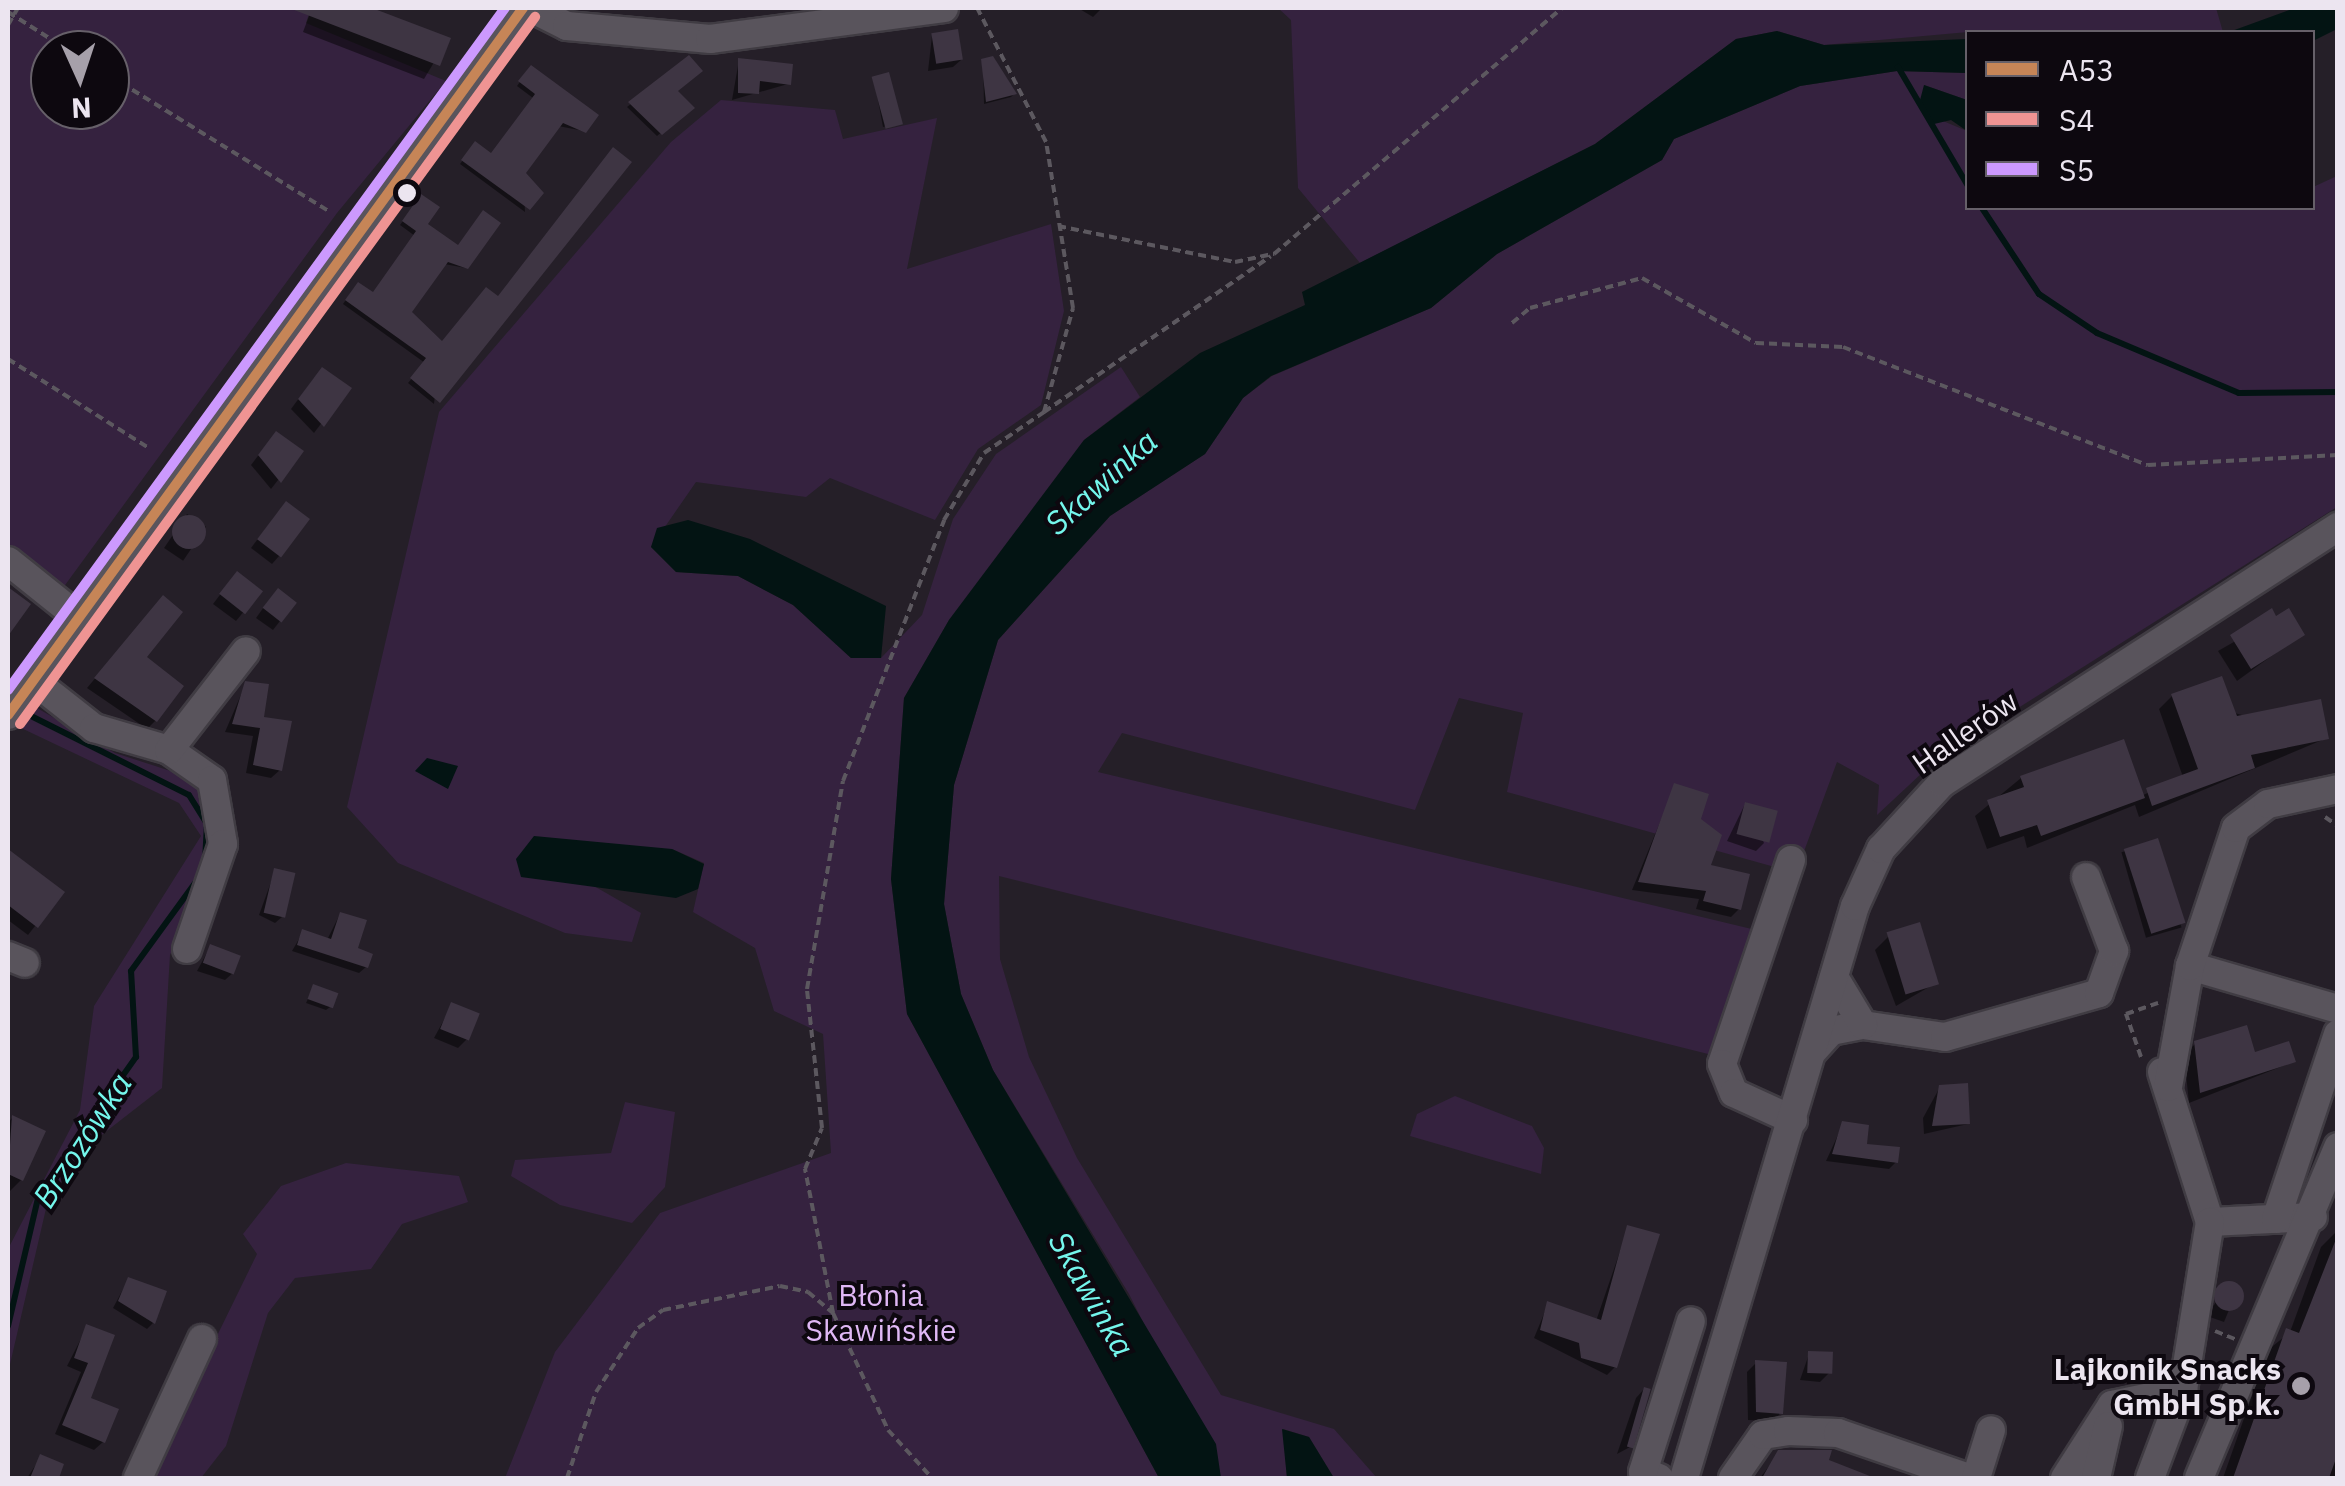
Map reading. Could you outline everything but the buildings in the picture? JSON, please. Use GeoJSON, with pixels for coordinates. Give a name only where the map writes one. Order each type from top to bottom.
{"type":"FeatureCollection","features":[{"type":"Feature","properties":{"kind":"street"},"geometry":{"type":"LineString","coordinates":[[9,712],[523,8]]}},
{"type":"Feature","properties":{"kind":"street"},"geometry":{"type":"LineString","coordinates":[[531,8],[567,26],[710,39],[944,8]]}},
{"type":"Feature","properties":{"kind":"street","name":"Hallerów"},"geometry":{"type":"LineString","coordinates":[[1684,1478],[1868,874],[1920,803],[2338,526]]}},
{"type":"Feature","properties":{"kind":"street"},"geometry":{"type":"LineString","coordinates":[[8,561],[78,617]]}},
{"type":"Feature","properties":{"kind":"street"},"geometry":{"type":"LineString","coordinates":[[169,750],[246,651]]}},
{"type":"Feature","properties":{"kind":"street"},"geometry":{"type":"LineString","coordinates":[[33,680],[94,728],[169,750],[212,780],[223,826],[217,874],[188,949]]}},
{"type":"Feature","properties":{"kind":"street"},"geometry":{"type":"LineString","coordinates":[[2168,1087],[2190,966],[2242,820],[2338,789]]}},
{"type":"Feature","properties":{"kind":"street"},"geometry":{"type":"LineString","coordinates":[[1792,860],[1722,1064],[1734,1093],[1793,1120]]}},
{"type":"Feature","properties":{"kind":"street"},"geometry":{"type":"LineString","coordinates":[[1813,1051],[1832,1031],[1863,1025],[1945,1037],[2099,992],[2114,951],[2086,877]]}},
{"type":"Feature","properties":{"kind":"street"},"geometry":{"type":"LineString","coordinates":[[2190,966],[2338,1009]]}},
{"type":"Feature","properties":{"kind":"street"},"geometry":{"type":"LineString","coordinates":[[1834,977],[1863,1025]]}},
{"type":"Feature","properties":{"kind":"street"},"geometry":{"type":"LineString","coordinates":[[2276,1219],[2338,1034]]}},
{"type":"Feature","properties":{"kind":"street"},"geometry":{"type":"LineString","coordinates":[[2150,1478],[2183,1390],[2210,1222],[2155,1057]]}},
{"type":"Feature","properties":{"kind":"street"},"geometry":{"type":"LineString","coordinates":[[2199,1478],[2258,1348],[2338,1147]]}},
{"type":"Feature","properties":{"kind":"street"},"geometry":{"type":"LineString","coordinates":[[2210,1222],[2313,1217]]}},
{"type":"Feature","properties":{"kind":"street"},"geometry":{"type":"LineString","coordinates":[[1659,1478],[1642,1472],[1691,1321]]}},
{"type":"Feature","properties":{"kind":"street"},"geometry":{"type":"LineString","coordinates":[[138,1478],[202,1339]]}},
{"type":"Feature","properties":{"kind":"street"},"geometry":{"type":"LineString","coordinates":[[2066,1478],[2112,1405],[2183,1390]]}},
{"type":"Feature","properties":{"kind":"street"},"geometry":{"type":"LineString","coordinates":[[2096,1478],[2112,1405]]}},
{"type":"Feature","properties":{"kind":"street"},"geometry":{"type":"LineString","coordinates":[[1733,1478],[1748,1448],[1788,1431],[1838,1434],[1973,1478],[1991,1430]]}},
{"type":"Feature","properties":{"kind":"path"},"geometry":{"type":"LineString","coordinates":[[8,25],[10,14],[18,8]]}},
{"type":"Feature","properties":{"kind":"path"},"geometry":{"type":"LineString","coordinates":[[977,8],[1046,142],[1072,308],[1044,412]]}},
{"type":"Feature","properties":{"kind":"path"},"geometry":{"type":"LineString","coordinates":[[932,1478],[888,1430],[833,1314],[805,1169],[822,1128],[807,988],[843,782],[944,520],[984,453],[1274,254],[1562,8]]}},
{"type":"Feature","properties":{"kind":"path"},"geometry":{"type":"LineString","coordinates":[[10,14],[36,30]]}},
{"type":"Feature","properties":{"kind":"path"},"geometry":{"type":"LineString","coordinates":[[130,88],[330,212]]}},
{"type":"Feature","properties":{"kind":"path"},"geometry":{"type":"LineString","coordinates":[[1058,226],[1235,262],[1274,254]]}},
{"type":"Feature","properties":{"kind":"path"},"geometry":{"type":"LineString","coordinates":[[1512,324],[1530,308],[1642,278],[1756,343],[1843,346],[2148,464],[2338,455]]}},
{"type":"Feature","properties":{"kind":"path"},"geometry":{"type":"LineString","coordinates":[[8,360],[147,447]]}},
{"type":"Feature","properties":{"kind":"path"},"geometry":{"type":"LineString","coordinates":[[566,1478],[596,1392],[649,1318],[780,1286],[808,1292],[833,1314]]}},
{"type":"Feature","properties":{"kind":"path"},"geometry":{"type":"LineString","coordinates":[[2203,1326],[2258,1348]]}},
{"type":"Feature","properties":{"kind":"green space"},"geometry":{"type":"Polygon","coordinates":[[[8,8],[311,8],[306,23],[446,81],[337,213],[60,592],[8,551],[8,8]]]}},
{"type":"Feature","properties":{"kind":"green space"},"geometry":{"type":"Polygon","coordinates":[[[1278,8],[2216,8],[2222,30],[1965,30],[1824,45],[1777,31],[1736,39],[1595,144],[1360,263],[1298,188],[1291,20],[1278,8]]]}},
{"type":"Feature","properties":{"kind":"green space"},"geometry":{"type":"Polygon","coordinates":[[[1897,71],[1965,73],[1965,99],[1924,85],[1943,121],[1965,130],[1965,210],[2315,210],[2315,186],[2337,176],[2337,507],[1937,759],[1877,815],[1879,785],[1837,762],[1796,873],[1507,792],[1523,713],[1459,698],[1415,810],[1122,733],[1098,772],[1760,931],[1716,1056],[999,876],[1000,959],[1029,1057],[1077,1158],[1221,1395],[1334,1429],[1377,1478],[1334,1478],[1309,1437],[1283,1429],[1287,1478],[1221,1478],[1129,1294],[993,1070],[961,994],[944,904],[954,785],[998,640],[1110,516],[1205,454],[1243,398],[1272,376],[1431,308],[1497,254],[1662,160],[1674,139],[1800,86],[1897,71]]]}},
{"type":"Feature","properties":{"kind":"green space","name":"Błonia Skawińskie"},"geometry":{"type":"Polygon","coordinates":[[[721,100],[835,110],[843,139],[937,118],[907,269],[1051,224],[1064,311],[1041,405],[978,449],[935,520],[830,478],[806,497],[696,482],[651,547],[676,572],[738,576],[793,605],[851,658],[881,658],[922,615],[953,519],[996,454],[1121,367],[1140,397],[1084,440],[949,620],[904,698],[891,879],[907,1014],[1159,1478],[505,1478],[555,1352],[660,1213],[831,1153],[823,1034],[774,1011],[755,948],[693,912],[704,863],[672,849],[521,877],[580,878],[641,913],[632,942],[565,933],[398,863],[347,807],[439,412],[671,142],[721,100]]]}},
{"type":"Feature","properties":{"kind":"green space"},"geometry":{"type":"Polygon","coordinates":[[[37,708],[115,753],[183,775],[211,802],[221,843],[170,955],[162,1088],[90,1144],[48,1200],[8,1373],[8,1249],[80,1110],[94,1006],[201,836],[179,803],[19,727],[37,708]]]}},
{"type":"Feature","properties":{"kind":"green space"},"geometry":{"type":"Polygon","coordinates":[[[1455,1096],[1532,1126],[1544,1148],[1541,1174],[1410,1136],[1417,1114],[1455,1096]]]}},
{"type":"Feature","properties":{"kind":"green space"},"geometry":{"type":"Polygon","coordinates":[[[625,1102],[675,1112],[665,1187],[632,1223],[560,1205],[511,1176],[515,1160],[611,1153],[625,1102]]]}},
{"type":"Feature","properties":{"kind":"green space"},"geometry":{"type":"Polygon","coordinates":[[[346,1163],[459,1176],[468,1202],[402,1224],[371,1269],[295,1278],[268,1313],[226,1446],[201,1478],[148,1477],[257,1254],[243,1234],[281,1186],[346,1163]]]}},
{"type":"Feature","properties":{"kind":"water"},"geometry":{"type":"Polygon","coordinates":[[[2295,8],[2337,8],[2337,29],[2315,40],[2315,30],[2234,30],[2295,8]]]}},
{"type":"Feature","properties":{"kind":"water","name":"Skawinka"},"geometry":{"type":"Polygon","coordinates":[[[1777,31],[1824,45],[1965,39],[1965,73],[1897,71],[1800,86],[1674,139],[1662,160],[1497,254],[1431,308],[1271,376],[1243,398],[1205,454],[1110,516],[998,640],[954,785],[944,904],[961,994],[993,1070],[1216,1444],[1221,1478],[1159,1478],[907,1014],[891,879],[904,698],[949,620],[1084,440],[1200,353],[1305,305],[1302,292],[1595,144],[1736,39],[1777,31]]]}},
{"type":"Feature","properties":{"kind":"water"},"geometry":{"type":"Polygon","coordinates":[[[1924,85],[1965,99],[1965,130],[1951,120],[1934,124],[1919,104],[1924,85]]]}},
{"type":"Feature","properties":{"kind":"water"},"geometry":{"type":"Polygon","coordinates":[[[688,520],[750,539],[886,606],[881,658],[851,658],[793,605],[738,576],[676,572],[651,547],[657,528],[688,520]]]}},
{"type":"Feature","properties":{"kind":"water"},"geometry":{"type":"Polygon","coordinates":[[[427,758],[458,766],[448,789],[415,771],[427,758]]]}},
{"type":"Feature","properties":{"kind":"water"},"geometry":{"type":"Polygon","coordinates":[[[534,836],[672,849],[704,864],[698,889],[676,898],[521,877],[516,859],[534,836]]]}},
{"type":"Feature","properties":{"kind":"water"},"geometry":{"type":"Polygon","coordinates":[[[1282,1429],[1309,1437],[1334,1478],[1287,1478],[1282,1429]]]}},
{"type":"Feature","properties":{"kind":"waterway"},"geometry":{"type":"LineString","coordinates":[[1898,67],[1965,181]]}},
{"type":"Feature","properties":{"kind":"waterway"},"geometry":{"type":"LineString","coordinates":[[1983,210],[2039,294],[2097,333],[2239,393],[2338,392]]}},
{"type":"Feature","properties":{"kind":"waterway","name":"Brzozówka"},"geometry":{"type":"LineString","coordinates":[[33,717],[189,795],[207,824],[205,859]]}},
{"type":"Feature","properties":{"kind":"waterway","name":"Brzozówka"},"geometry":{"type":"LineString","coordinates":[[8,1326],[39,1194],[136,1057],[131,971],[197,880]]}},
{"type":"Feature","properties":{"kind":"transit line","name":"S5"},"geometry":{"type":"LineString","coordinates":[[8,690],[505,8]]}},
{"type":"Feature","properties":{"kind":"transit line","name":"A53"},"geometry":{"type":"LineString","coordinates":[[8,715],[523,8]]}},
{"type":"Feature","properties":{"kind":"transit line","name":"S4"},"geometry":{"type":"LineString","coordinates":[[20,724],[535,17]]}},
{"type":"Feature","properties":{"kind":"place","name":"Lajkonik Snacks GmbH Sp.k."},"geometry":{"type":"Point","coordinates":[2301,1386]}}]}
